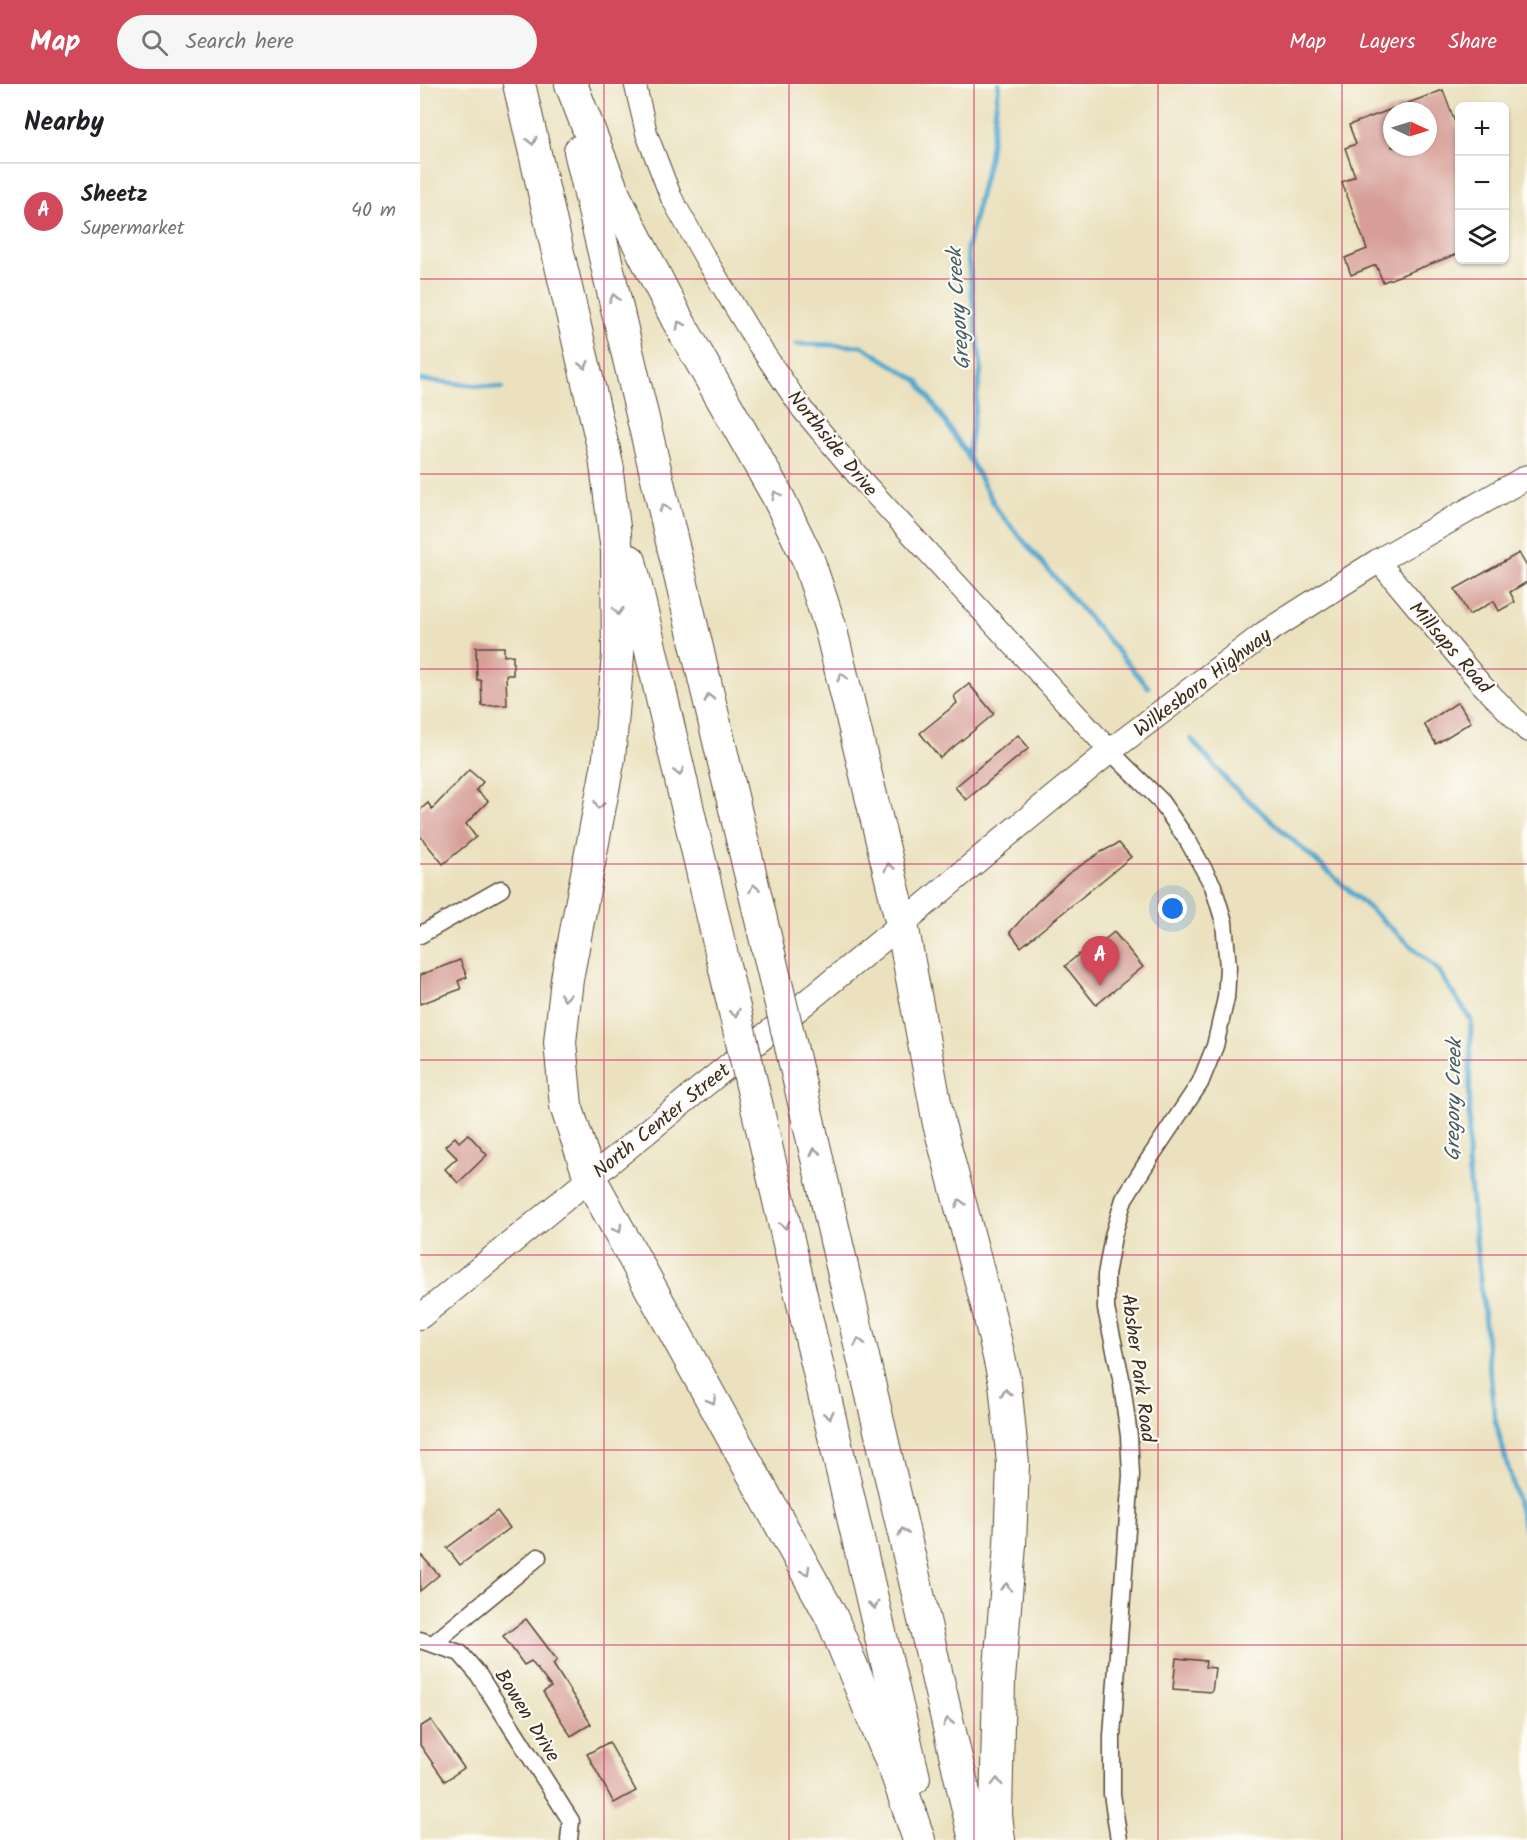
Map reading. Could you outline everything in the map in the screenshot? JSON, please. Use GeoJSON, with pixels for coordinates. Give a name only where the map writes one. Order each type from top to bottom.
{"type":"FeatureCollection","features":[{"type":"Feature","properties":{"kind":"highway"},"geometry":{"type":"LineString","coordinates":[[519,84],[929,1840]]}},
{"type":"Feature","properties":{"kind":"highway"},"geometry":{"type":"LineString","coordinates":[[564,84],[975,1840]]}},
{"type":"Feature","properties":{"kind":"highway"},"geometry":{"type":"LineString","coordinates":[[571,84],[615,197],[677,319],[777,495],[808,559],[830,626],[902,924],[939,1124],[987,1305],[1005,1383],[1013,1464],[1010,1545],[999,1680],[996,1815],[999,1840]]}},
{"type":"Feature","properties":{"kind":"highway"},"geometry":{"type":"LineString","coordinates":[[604,449],[617,551],[618,655],[609,758],[567,979],[560,1042],[566,1106],[590,1178],[831,1616],[897,1776],[919,1840]]}},
{"type":"Feature","properties":{"kind":"main road","name":"Wilkesboro Highway"},"geometry":{"type":"LineString","coordinates":[[902,924],[1110,751],[1264,633],[1378,561],[1527,477]]}},
{"type":"Feature","properties":{"kind":"main road","name":"North Center Street"},"geometry":{"type":"LineString","coordinates":[[420,1317],[902,924]]}},
{"type":"Feature","properties":{"kind":"street","name":"Northside Drive"},"geometry":{"type":"LineString","coordinates":[[635,84],[647,135],[671,197],[753,337],[802,409],[858,476],[1110,751]]}},
{"type":"Feature","properties":{"kind":"street","name":"Millsaps Road"},"geometry":{"type":"LineString","coordinates":[[1378,561],[1481,684],[1527,731]]}},
{"type":"Feature","properties":{"kind":"street","name":"Absher Park Road"},"geometry":{"type":"LineString","coordinates":[[1110,751],[1159,799],[1188,841],[1213,886],[1224,922],[1228,968],[1226,998],[1215,1046],[1200,1083],[1124,1200],[1113,1236],[1106,1275],[1106,1309],[1121,1378],[1129,1436],[1131,1475],[1112,1736],[1112,1794],[1119,1840]]}},
{"type":"Feature","properties":{"kind":"street"},"geometry":{"type":"LineString","coordinates":[[420,934],[501,889]]}},
{"type":"Feature","properties":{"kind":"street"},"geometry":{"type":"LineString","coordinates":[[427,1641],[538,1557]]}},
{"type":"Feature","properties":{"kind":"street","name":"Bowen Drive"},"geometry":{"type":"LineString","coordinates":[[427,1641],[460,1653],[478,1674],[571,1821],[569,1840]]}},
{"type":"Feature","properties":{"kind":"building"},"geometry":{"type":"Polygon","coordinates":[[[1443,90],[1455,122],[1455,255],[1383,282],[1376,265],[1351,275],[1345,258],[1367,249],[1342,182],[1355,176],[1345,148],[1356,144],[1349,125],[1383,112],[1383,156],[1437,156],[1437,102],[1411,102],[1443,90]]]}},
{"type":"Feature","properties":{"kind":"building"},"geometry":{"type":"Polygon","coordinates":[[[1519,553],[1527,567],[1527,582],[1510,592],[1515,602],[1499,611],[1494,601],[1469,615],[1455,589],[1519,553]]]}},
{"type":"Feature","properties":{"kind":"building"},"geometry":{"type":"Polygon","coordinates":[[[476,647],[504,647],[504,656],[513,655],[513,675],[506,675],[507,705],[482,706],[481,680],[477,680],[476,647]]]}},
{"type":"Feature","properties":{"kind":"building"},"geometry":{"type":"Polygon","coordinates":[[[969,684],[994,714],[940,758],[920,733],[957,703],[954,696],[969,684]]]}},
{"type":"Feature","properties":{"kind":"building"},"geometry":{"type":"Polygon","coordinates":[[[1458,702],[1471,722],[1436,744],[1424,724],[1458,702]]]}},
{"type":"Feature","properties":{"kind":"building"},"geometry":{"type":"Polygon","coordinates":[[[1018,735],[1029,748],[966,800],[955,787],[1018,735]]]}},
{"type":"Feature","properties":{"kind":"building"},"geometry":{"type":"Polygon","coordinates":[[[469,770],[483,782],[476,790],[488,801],[466,824],[476,837],[443,864],[420,836],[420,810],[428,803],[432,809],[469,770]]]}},
{"type":"Feature","properties":{"kind":"building"},"geometry":{"type":"Polygon","coordinates":[[[1119,843],[1131,857],[1021,947],[1010,932],[1037,902],[1068,874],[1119,843]]]}},
{"type":"Feature","properties":{"kind":"building"},"geometry":{"type":"Polygon","coordinates":[[[1114,932],[1143,967],[1096,1005],[1065,966],[1079,954],[1082,958],[1114,932]]]}},
{"type":"Feature","properties":{"kind":"building"},"geometry":{"type":"Polygon","coordinates":[[[460,960],[467,977],[458,981],[461,989],[420,1004],[420,975],[460,960]]]}},
{"type":"Feature","properties":{"kind":"building"},"geometry":{"type":"Polygon","coordinates":[[[468,1134],[487,1155],[458,1183],[445,1169],[457,1158],[445,1146],[455,1137],[459,1142],[468,1134]]]}},
{"type":"Feature","properties":{"kind":"building"},"geometry":{"type":"Polygon","coordinates":[[[497,1511],[510,1528],[460,1565],[447,1548],[497,1511]]]}},
{"type":"Feature","properties":{"kind":"building"},"geometry":{"type":"Polygon","coordinates":[[[420,1554],[439,1575],[420,1591],[420,1554]]]}},
{"type":"Feature","properties":{"kind":"building"},"geometry":{"type":"Polygon","coordinates":[[[526,1619],[557,1660],[553,1664],[591,1724],[571,1736],[543,1692],[551,1687],[531,1661],[524,1665],[503,1636],[526,1619]]]}},
{"type":"Feature","properties":{"kind":"building"},"geometry":{"type":"Polygon","coordinates":[[[1176,1658],[1206,1661],[1205,1667],[1215,1668],[1212,1692],[1173,1689],[1176,1658]]]}},
{"type":"Feature","properties":{"kind":"building"},"geometry":{"type":"Polygon","coordinates":[[[431,1720],[464,1768],[445,1781],[420,1745],[420,1727],[431,1720]]]}},
{"type":"Feature","properties":{"kind":"building"},"geometry":{"type":"Polygon","coordinates":[[[609,1742],[636,1791],[614,1803],[587,1754],[609,1742]]]}},
{"type":"Feature","properties":{"kind":"waterway","name":"Gregory Creek"},"geometry":{"type":"LineString","coordinates":[[999,84],[989,158],[967,249],[981,368],[968,456],[998,511],[1148,687]]}},
{"type":"Feature","properties":{"kind":"waterway"},"geometry":{"type":"LineString","coordinates":[[796,344],[862,346],[918,381],[968,456]]}},
{"type":"Feature","properties":{"kind":"waterway"},"geometry":{"type":"LineString","coordinates":[[420,380],[502,388]]}},
{"type":"Feature","properties":{"kind":"waterway","name":"Gregory Creek"},"geometry":{"type":"LineString","coordinates":[[1191,739],[1229,783],[1437,969],[1471,1020],[1468,1164],[1495,1420],[1527,1536]]}},
{"type":"Feature","properties":{"kind":"place","name":"Sheetz"},"geometry":{"type":"Point","coordinates":[1100,986]}}]}
